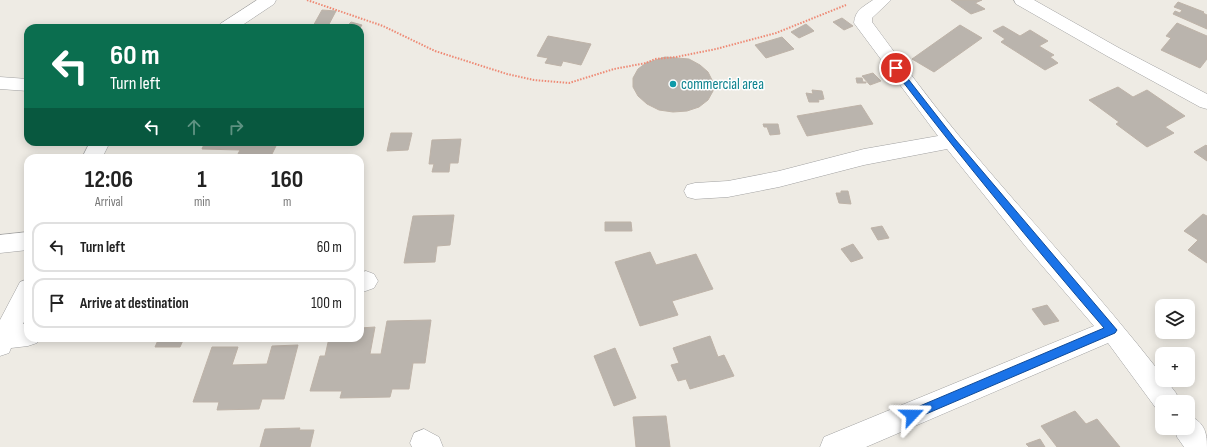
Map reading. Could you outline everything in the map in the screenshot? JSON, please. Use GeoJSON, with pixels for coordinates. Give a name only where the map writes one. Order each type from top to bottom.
{"type":"FeatureCollection","features":[{"type":"Feature","properties":{"kind":"street"},"geometry":{"type":"LineString","coordinates":[[232,24],[268,0]]}},
{"type":"Feature","properties":{"kind":"street"},"geometry":{"type":"LineString","coordinates":[[1022,0],[1113,52],[1207,102]]}},
{"type":"Feature","properties":{"kind":"street"},"geometry":{"type":"LineString","coordinates":[[878,4],[863,16],[863,23],[952,141],[1034,240],[1112,330],[1162,395]]}},
{"type":"Feature","properties":{"kind":"street"},"geometry":{"type":"LineString","coordinates":[[0,83],[24,85]]}},
{"type":"Feature","properties":{"kind":"street"},"geometry":{"type":"LineString","coordinates":[[695,191],[728,189],[779,179],[864,157],[952,141]]}},
{"type":"Feature","properties":{"kind":"street"},"geometry":{"type":"LineString","coordinates":[[0,244],[24,241]]}},
{"type":"Feature","properties":{"kind":"street"},"geometry":{"type":"LineString","coordinates":[[11,339],[24,302]]}},
{"type":"Feature","properties":{"kind":"street"},"geometry":{"type":"LineString","coordinates":[[834,447],[1112,330]]}},
{"type":"Feature","properties":{"kind":"street"},"geometry":{"type":"LineString","coordinates":[[1193,435],[1202,447]]}},
{"type":"Feature","properties":{"kind":"path"},"geometry":{"type":"LineString","coordinates":[[307,0],[383,26],[435,51],[507,74],[534,80],[568,83],[614,69],[646,63],[655,59],[676,57],[776,33],[848,5],[857,8],[878,4]]}},
{"type":"Feature","properties":{"kind":"building"},"geometry":{"type":"Polygon","coordinates":[[[951,0],[982,0],[975,3],[985,9],[971,14],[951,0]]]}},
{"type":"Feature","properties":{"kind":"building"},"geometry":{"type":"Polygon","coordinates":[[[1178,2],[1204,12],[1203,13],[1207,15],[1207,29],[1173,14],[1175,11],[1180,13],[1182,10],[1174,7],[1178,2]]]}},
{"type":"Feature","properties":{"kind":"building"},"geometry":{"type":"Polygon","coordinates":[[[322,10],[336,11],[329,24],[314,24],[322,10]]]}},
{"type":"Feature","properties":{"kind":"building"},"geometry":{"type":"Polygon","coordinates":[[[842,18],[853,26],[844,30],[833,22],[842,18]]]}},
{"type":"Feature","properties":{"kind":"building"},"geometry":{"type":"Polygon","coordinates":[[[1177,23],[1207,36],[1207,59],[1200,68],[1161,50],[1171,38],[1166,36],[1177,23]]]}},
{"type":"Feature","properties":{"kind":"building"},"geometry":{"type":"Polygon","coordinates":[[[806,24],[814,31],[799,38],[791,32],[806,24]]]}},
{"type":"Feature","properties":{"kind":"building"},"geometry":{"type":"Polygon","coordinates":[[[960,25],[982,38],[934,72],[912,59],[960,25]]]}},
{"type":"Feature","properties":{"kind":"building"},"geometry":{"type":"Polygon","coordinates":[[[1003,26],[1020,36],[1030,30],[1048,41],[1039,46],[1054,55],[1050,57],[1058,63],[1045,70],[1001,42],[1005,39],[993,31],[1003,26]]]}},
{"type":"Feature","properties":{"kind":"building"},"geometry":{"type":"Polygon","coordinates":[[[548,36],[591,44],[581,65],[563,61],[561,66],[545,63],[548,58],[537,56],[548,36]]]}},
{"type":"Feature","properties":{"kind":"building"},"geometry":{"type":"Polygon","coordinates":[[[782,37],[794,49],[766,58],[755,45],[782,37]]]}},
{"type":"Feature","properties":{"kind":"building","name":"commercial area"},"geometry":{"type":"Polygon","coordinates":[[[665,57],[689,59],[700,65],[708,72],[713,82],[713,91],[708,100],[699,107],[687,111],[673,112],[659,110],[647,104],[638,96],[633,87],[633,78],[638,69],[646,63],[665,57]]]}},
{"type":"Feature","properties":{"kind":"building"},"geometry":{"type":"Polygon","coordinates":[[[873,73],[881,81],[870,85],[862,76],[873,73]]]}},
{"type":"Feature","properties":{"kind":"building"},"geometry":{"type":"Polygon","coordinates":[[[856,78],[862,78],[863,82],[866,83],[857,83],[856,78]]]}},
{"type":"Feature","properties":{"kind":"building"},"geometry":{"type":"Polygon","coordinates":[[[1118,87],[1133,97],[1147,90],[1185,116],[1165,127],[1174,133],[1147,147],[1116,124],[1119,122],[1089,100],[1118,87]]]}},
{"type":"Feature","properties":{"kind":"building"},"geometry":{"type":"Polygon","coordinates":[[[812,90],[822,91],[824,99],[818,100],[819,102],[809,102],[806,93],[813,94],[812,90]]]}},
{"type":"Feature","properties":{"kind":"building"},"geometry":{"type":"Polygon","coordinates":[[[861,105],[873,124],[807,136],[797,116],[861,105]]]}},
{"type":"Feature","properties":{"kind":"building"},"geometry":{"type":"Polygon","coordinates":[[[763,124],[778,124],[780,134],[770,135],[767,127],[764,127],[763,124]]]}},
{"type":"Feature","properties":{"kind":"building"},"geometry":{"type":"Polygon","coordinates":[[[391,133],[412,133],[408,150],[387,151],[391,133]]]}},
{"type":"Feature","properties":{"kind":"building"},"geometry":{"type":"Polygon","coordinates":[[[461,139],[458,163],[450,163],[449,172],[432,172],[434,164],[429,164],[432,140],[461,139]]]}},
{"type":"Feature","properties":{"kind":"building"},"geometry":{"type":"Polygon","coordinates":[[[1206,145],[1207,146],[1207,161],[1194,152],[1206,145]]]}},
{"type":"Feature","properties":{"kind":"building"},"geometry":{"type":"Polygon","coordinates":[[[203,146],[276,146],[272,154],[238,154],[240,150],[202,149],[203,146]]]}},
{"type":"Feature","properties":{"kind":"building"},"geometry":{"type":"Polygon","coordinates":[[[841,191],[848,191],[851,204],[839,203],[836,193],[841,193],[841,191]]]}},
{"type":"Feature","properties":{"kind":"building"},"geometry":{"type":"Polygon","coordinates":[[[1203,214],[1207,216],[1207,263],[1188,250],[1198,240],[1184,231],[1203,214]]]}},
{"type":"Feature","properties":{"kind":"building"},"geometry":{"type":"Polygon","coordinates":[[[454,215],[450,245],[437,246],[435,262],[404,263],[413,216],[454,215]]]}},
{"type":"Feature","properties":{"kind":"building"},"geometry":{"type":"Polygon","coordinates":[[[605,222],[631,222],[632,231],[605,231],[605,222]]]}},
{"type":"Feature","properties":{"kind":"building"},"geometry":{"type":"Polygon","coordinates":[[[882,226],[889,238],[878,240],[871,228],[882,226]]]}},
{"type":"Feature","properties":{"kind":"building"},"geometry":{"type":"Polygon","coordinates":[[[853,244],[863,258],[851,262],[841,249],[853,244]]]}},
{"type":"Feature","properties":{"kind":"building"},"geometry":{"type":"Polygon","coordinates":[[[650,252],[656,265],[696,254],[713,289],[672,301],[678,315],[640,326],[615,262],[650,252]]]}},
{"type":"Feature","properties":{"kind":"building"},"geometry":{"type":"Polygon","coordinates":[[[1047,305],[1059,321],[1044,325],[1032,309],[1047,305]]]}},
{"type":"Feature","properties":{"kind":"building"},"geometry":{"type":"Polygon","coordinates":[[[431,320],[425,363],[413,363],[409,389],[392,389],[390,397],[340,398],[342,391],[310,391],[320,356],[325,356],[328,342],[364,342],[364,328],[375,327],[370,354],[381,354],[387,321],[431,320]]]}},
{"type":"Feature","properties":{"kind":"building"},"geometry":{"type":"Polygon","coordinates":[[[710,336],[718,357],[724,355],[734,376],[690,389],[686,379],[678,381],[671,365],[679,363],[673,348],[710,336]]]}},
{"type":"Feature","properties":{"kind":"building"},"geometry":{"type":"Polygon","coordinates":[[[157,342],[182,342],[180,347],[155,347],[157,342]]]}},
{"type":"Feature","properties":{"kind":"building"},"geometry":{"type":"Polygon","coordinates":[[[298,345],[284,399],[262,399],[259,409],[217,410],[219,402],[193,402],[212,347],[238,347],[232,365],[267,364],[272,346],[298,345]]]}},
{"type":"Feature","properties":{"kind":"building"},"geometry":{"type":"Polygon","coordinates":[[[615,348],[636,398],[614,406],[594,356],[615,348]]]}},
{"type":"Feature","properties":{"kind":"building"},"geometry":{"type":"Polygon","coordinates":[[[1075,411],[1086,424],[1097,419],[1120,447],[1057,447],[1041,426],[1075,411]]]}},
{"type":"Feature","properties":{"kind":"building"},"geometry":{"type":"Polygon","coordinates":[[[666,416],[670,447],[636,447],[633,417],[666,416]]]}},
{"type":"Feature","properties":{"kind":"building"},"geometry":{"type":"Polygon","coordinates":[[[300,428],[299,430],[314,430],[310,447],[260,447],[265,429],[300,428]]]}},
{"type":"Feature","properties":{"kind":"building"},"geometry":{"type":"Polygon","coordinates":[[[1040,439],[1045,447],[1029,447],[1026,444],[1040,439]]]}},
{"type":"Feature","properties":{"kind":"place","name":"commercial area"},"geometry":{"type":"Point","coordinates":[673,84]}},
{"type":"Feature","properties":{"kind":"route"},"geometry":{"type":"LineString","coordinates":[[896,68],[952,141],[1034,240],[1112,330],[912,415]]}}]}
